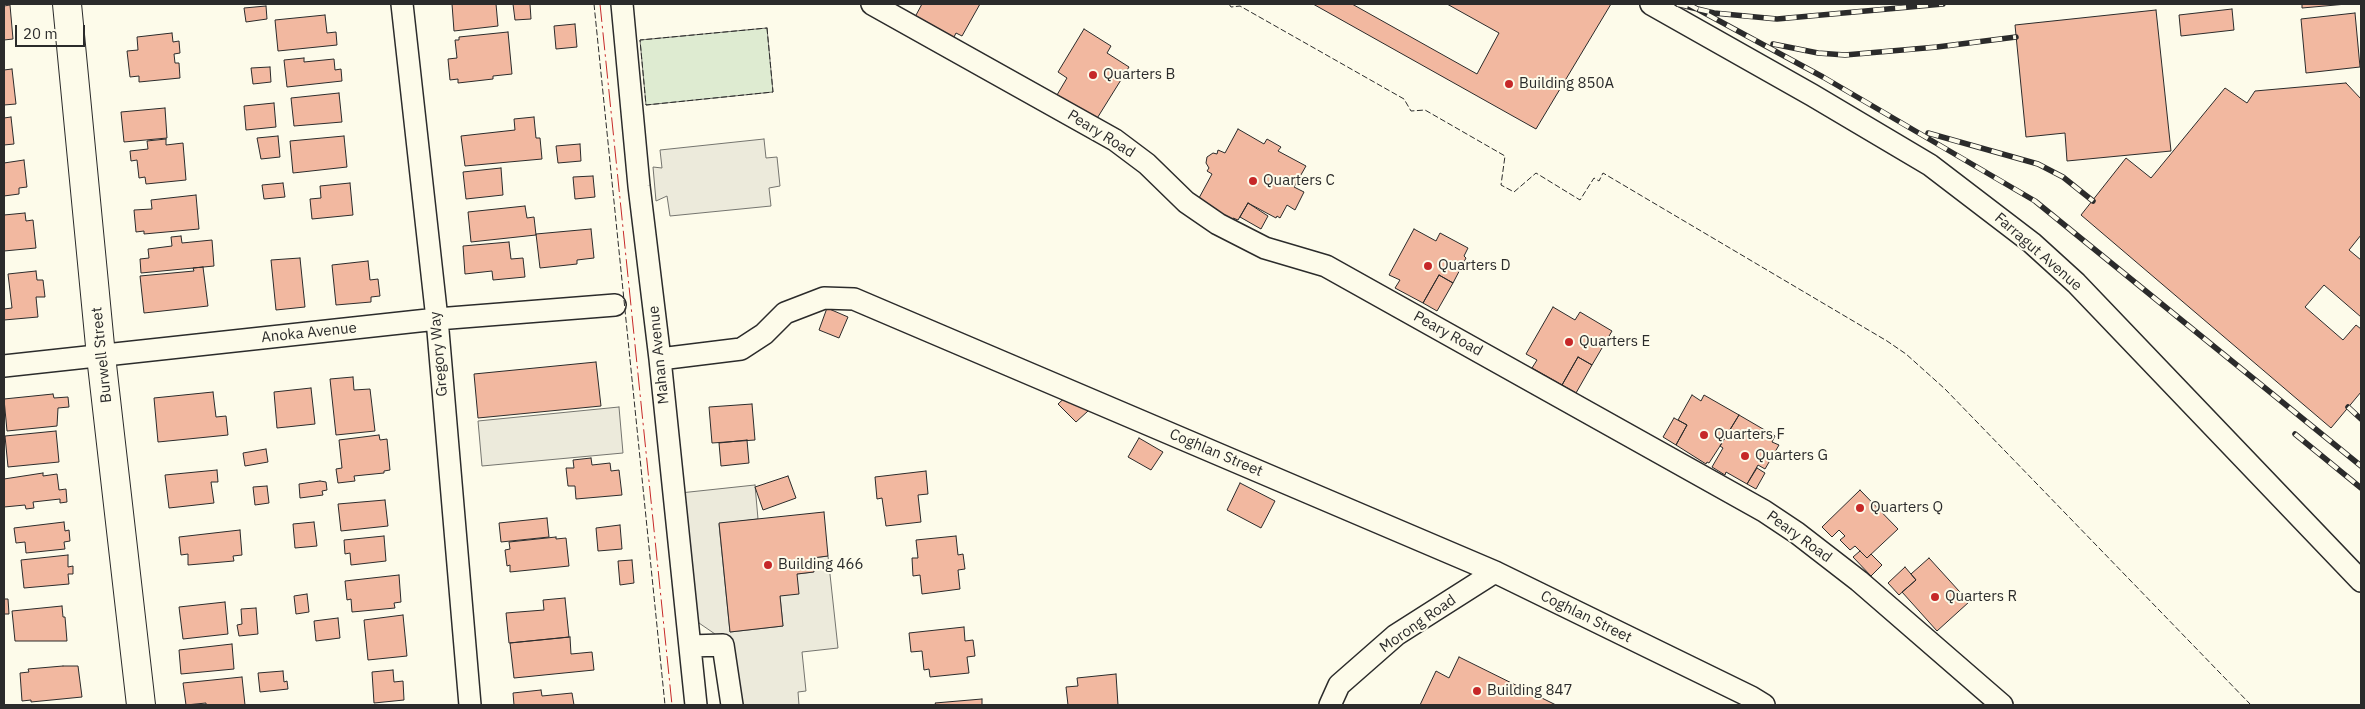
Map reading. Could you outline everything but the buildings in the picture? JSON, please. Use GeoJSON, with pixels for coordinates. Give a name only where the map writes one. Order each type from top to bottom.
{"type":"FeatureCollection","features":[{"type":"Feature","properties":{"kind":"highway","name":"Burwell Street"},"geometry":{"type":"LineString","coordinates":[[67,4],[101,356],[141,705]]}},
{"type":"Feature","properties":{"kind":"street","name":"Gregory Way"},"geometry":{"type":"LineString","coordinates":[[402,4],[436,319],[470,705]]}},
{"type":"Feature","properties":{"kind":"street","name":"Mahan Avenue"},"geometry":{"type":"LineString","coordinates":[[622,4],[639,186],[660,359],[696,705]]}},
{"type":"Feature","properties":{"kind":"street","name":"Peary Road"},"geometry":{"type":"LineString","coordinates":[[872,4],[1115,140],[1147,164],[1186,202],[1218,224],[1265,248],[1326,266],[1764,511],[1797,533],[1859,581],[2002,705]]}},
{"type":"Feature","properties":{"kind":"street","name":"Farragut Avenue"},"geometry":{"type":"LineString","coordinates":[[1651,4],[1812,94],[1930,165],[2032,243],[2076,283],[2361,581]]}},
{"type":"Feature","properties":{"kind":"street","name":"Coghlan Street"},"geometry":{"type":"LineString","coordinates":[[660,359],[741,348],[764,334],[785,313],[824,298],[854,299],[1495,572],[1764,705]]}},
{"type":"Feature","properties":{"kind":"street","name":"Anoka Avenue"},"geometry":{"type":"LineString","coordinates":[[4,366],[436,319],[616,305]]}},
{"type":"Feature","properties":{"kind":"street","name":"Morong Road"},"geometry":{"type":"LineString","coordinates":[[1330,705],[1339,685],[1396,635],[1495,572]]}},
{"type":"Feature","properties":{"kind":"street"},"geometry":{"type":"LineString","coordinates":[[690,646],[723,645],[732,705]]}},
{"type":"Feature","properties":{"kind":"green space"},"geometry":{"type":"Polygon","coordinates":[[[767,28],[773,92],[646,105],[640,40],[767,28]]]}},
{"type":"Feature","properties":{"kind":"shaded area"},"geometry":{"type":"Polygon","coordinates":[[[764,139],[766,158],[777,157],[780,186],[769,188],[771,206],[670,216],[667,196],[656,201],[653,167],[662,168],[660,150],[764,139]]]}},
{"type":"Feature","properties":{"kind":"shaded area"},"geometry":{"type":"Polygon","coordinates":[[[619,407],[623,453],[482,466],[478,421],[619,407]]]}},
{"type":"Feature","properties":{"kind":"shaded area"},"geometry":{"type":"Polygon","coordinates":[[[755,485],[758,519],[719,524],[730,632],[783,626],[780,596],[797,574],[813,572],[812,558],[828,556],[838,648],[802,652],[806,691],[798,692],[799,705],[723,705],[715,634],[699,623],[693,614],[680,493],[755,485]]]}},
{"type":"Feature","properties":{"kind":"railway"},"geometry":{"type":"LineString","coordinates":[[1677,4],[1714,13],[1777,19],[1943,4]]}},
{"type":"Feature","properties":{"kind":"railway"},"geometry":{"type":"LineString","coordinates":[[1688,4],[1823,77],[2035,201],[2361,466]]}},
{"type":"Feature","properties":{"kind":"railway"},"geometry":{"type":"LineString","coordinates":[[1773,44],[1818,53],[1845,55],[1937,47],[2016,37]]}},
{"type":"Feature","properties":{"kind":"railway"},"geometry":{"type":"LineString","coordinates":[[1928,133],[2038,164],[2063,177],[2093,201]]}},
{"type":"Feature","properties":{"kind":"railway"},"geometry":{"type":"LineString","coordinates":[[2348,407],[2361,419]]}},
{"type":"Feature","properties":{"kind":"railway"},"geometry":{"type":"LineString","coordinates":[[2295,434],[2361,488]]}},
{"type":"Feature","properties":{"kind":"fence"},"geometry":{"type":"LineString","coordinates":[[594,4],[665,705]]}},
{"type":"Feature","properties":{"kind":"fence"},"geometry":{"type":"LineString","coordinates":[[1229,4],[1231,7],[1240,6],[1404,99],[1411,111],[1425,110],[1505,156],[1501,185],[1514,192],[1536,173],[1580,200],[1594,178],[1599,181],[1603,173],[1906,354],[1945,389],[2251,705]]}},
{"type":"Feature","properties":{"kind":"fence"},"geometry":{"type":"LineString","coordinates":[[767,28],[773,92],[646,105],[640,40],[767,28]]}},
{"type":"Feature","properties":{"kind":"power"},"geometry":{"type":"LineString","coordinates":[[600,4],[672,705]]}},
{"type":"Feature","properties":{"kind":"place","name":"Quarters B"},"geometry":{"type":"Point","coordinates":[1093,75]}},
{"type":"Feature","properties":{"kind":"place","name":"Building 850A"},"geometry":{"type":"Point","coordinates":[1509,84]}},
{"type":"Feature","properties":{"kind":"place","name":"Quarters C"},"geometry":{"type":"Point","coordinates":[1253,181]}},
{"type":"Feature","properties":{"kind":"place","name":"Quarters D"},"geometry":{"type":"Point","coordinates":[1428,266]}},
{"type":"Feature","properties":{"kind":"place","name":"Quarters E"},"geometry":{"type":"Point","coordinates":[1569,342]}},
{"type":"Feature","properties":{"kind":"place","name":"Quarters F"},"geometry":{"type":"Point","coordinates":[1704,435]}},
{"type":"Feature","properties":{"kind":"place","name":"Quarters G"},"geometry":{"type":"Point","coordinates":[1745,456]}},
{"type":"Feature","properties":{"kind":"place","name":"Quarters Q"},"geometry":{"type":"Point","coordinates":[1860,508]}},
{"type":"Feature","properties":{"kind":"place","name":"Building 466"},"geometry":{"type":"Point","coordinates":[768,565]}},
{"type":"Feature","properties":{"kind":"place","name":"Quarters R"},"geometry":{"type":"Point","coordinates":[1935,597]}},
{"type":"Feature","properties":{"kind":"place","name":"Building 847"},"geometry":{"type":"Point","coordinates":[1477,691]}}]}
